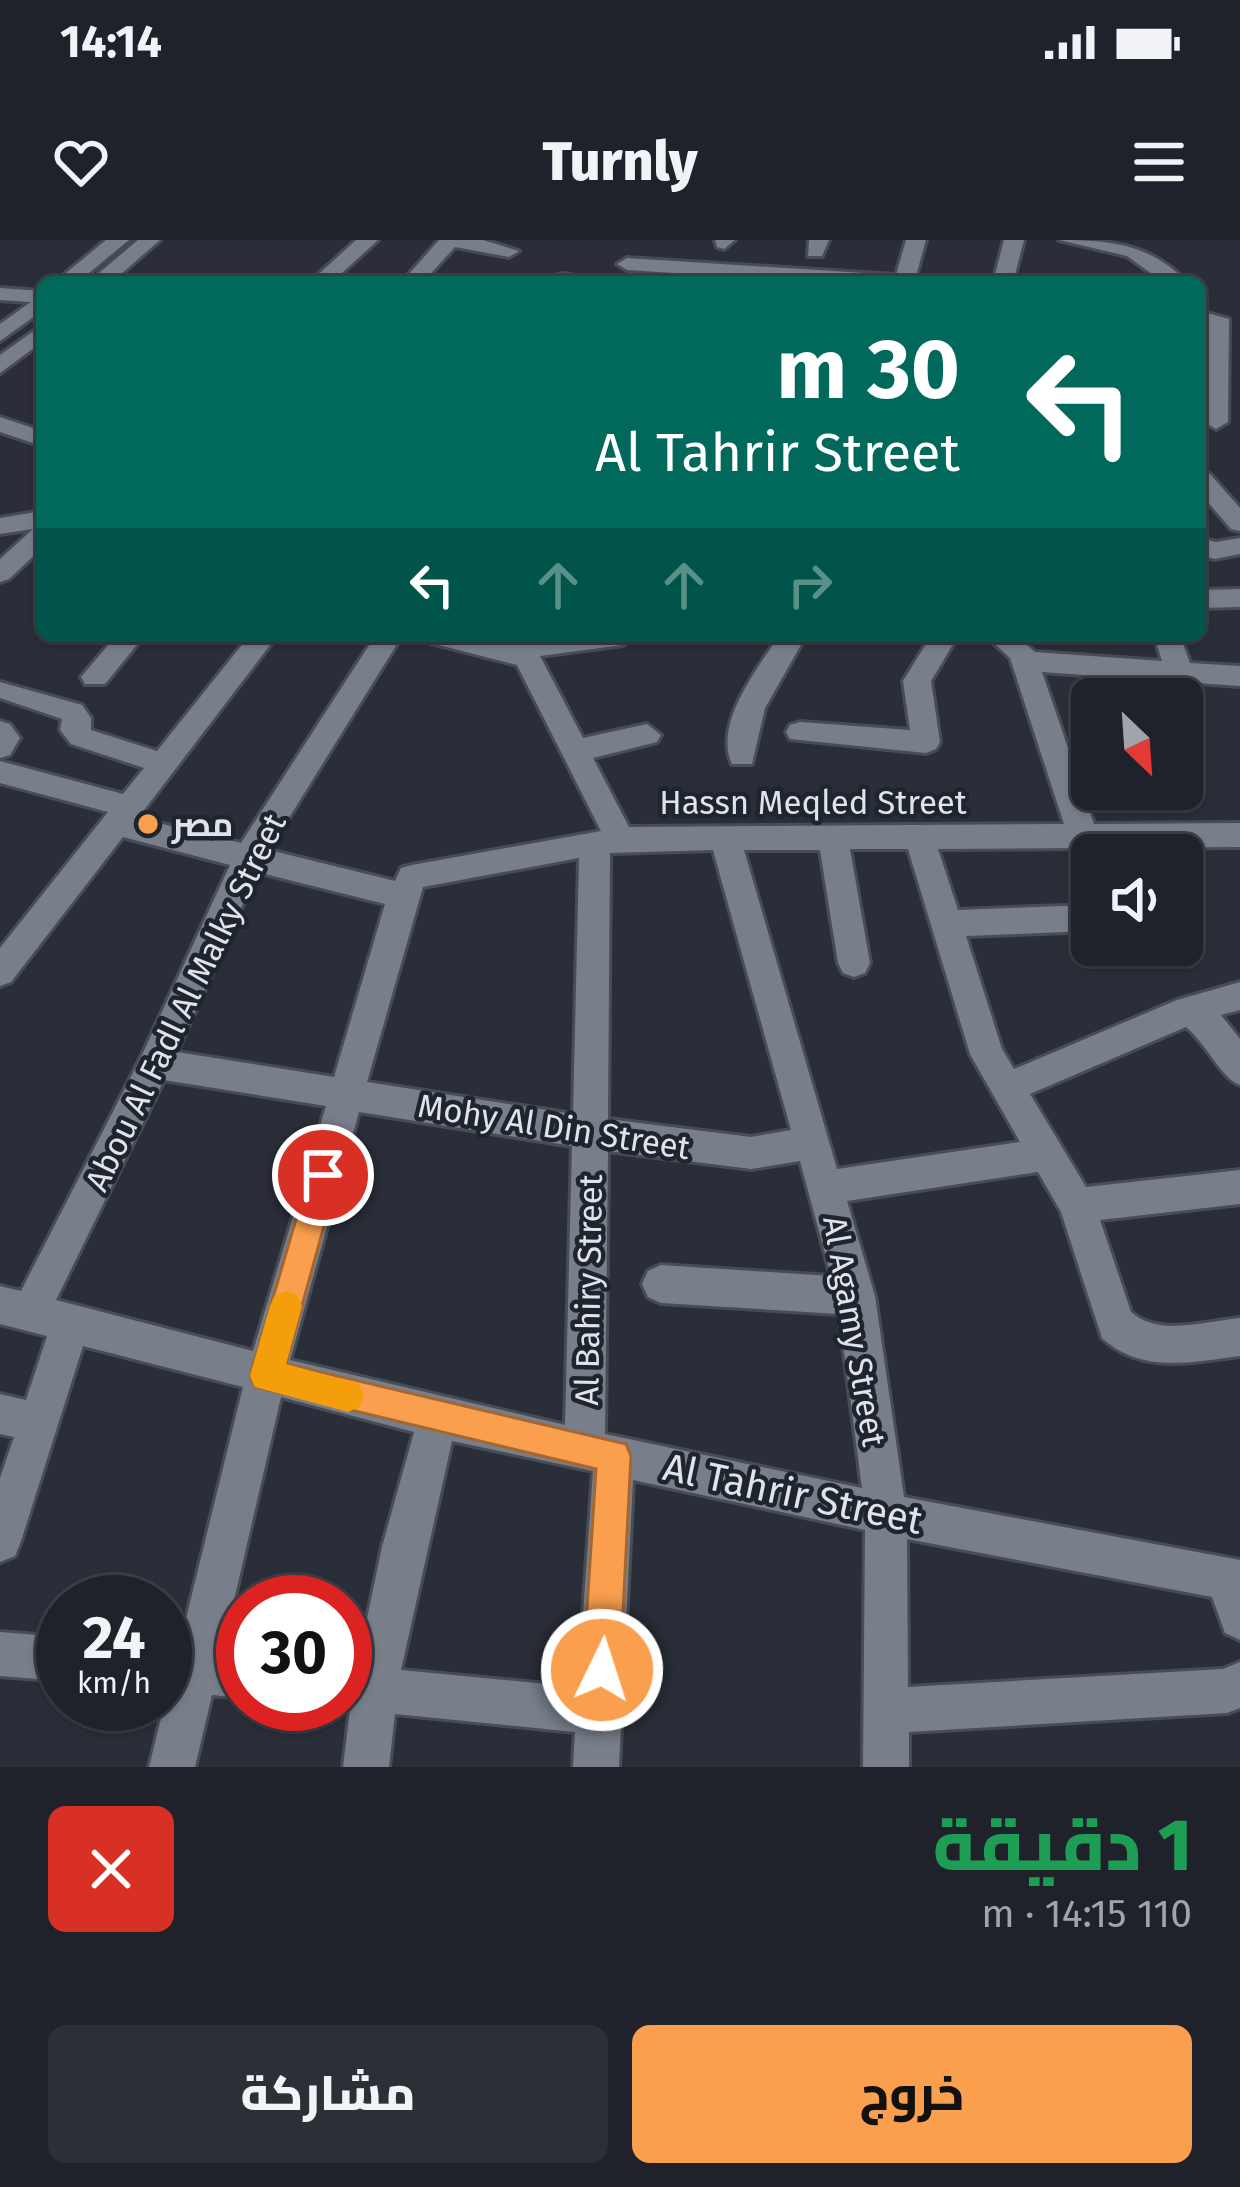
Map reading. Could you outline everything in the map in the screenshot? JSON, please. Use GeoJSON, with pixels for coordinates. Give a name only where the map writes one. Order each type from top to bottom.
{"type":"FeatureCollection","features":[{"type":"Feature","properties":{"kind":"street"},"geometry":{"type":"LineString","coordinates":[[72,276],[119,240]]}},
{"type":"Feature","properties":{"kind":"street"},"geometry":{"type":"LineString","coordinates":[[107,276],[150,240]]}},
{"type":"Feature","properties":{"kind":"street"},"geometry":{"type":"LineString","coordinates":[[335,240],[364,243]]}},
{"type":"Feature","properties":{"kind":"street"},"geometry":{"type":"LineString","coordinates":[[418,276],[451,240],[509,254]]}},
{"type":"Feature","properties":{"kind":"street"},"geometry":{"type":"LineString","coordinates":[[638,240],[625,273],[735,276]]}},
{"type":"Feature","properties":{"kind":"street"},"geometry":{"type":"LineString","coordinates":[[905,276],[916,240]]}},
{"type":"Feature","properties":{"kind":"street"},"geometry":{"type":"LineString","coordinates":[[1005,276],[1014,240]]}},
{"type":"Feature","properties":{"kind":"street"},"geometry":{"type":"LineString","coordinates":[[1070,240],[1120,248],[1146,258],[1169,276]]}},
{"type":"Feature","properties":{"kind":"street"},"geometry":{"type":"LineString","coordinates":[[327,276],[364,243]]}},
{"type":"Feature","properties":{"kind":"street"},"geometry":{"type":"LineString","coordinates":[[1114,272],[1120,248]]}},
{"type":"Feature","properties":{"kind":"street"},"geometry":{"type":"LineString","coordinates":[[0,294],[36,297]]}},
{"type":"Feature","properties":{"kind":"street"},"geometry":{"type":"LineString","coordinates":[[0,335],[36,303]]}},
{"type":"Feature","properties":{"kind":"street"},"geometry":{"type":"LineString","coordinates":[[1216,319],[1218,421]]}},
{"type":"Feature","properties":{"kind":"street"},"geometry":{"type":"LineString","coordinates":[[0,366],[36,336]]}},
{"type":"Feature","properties":{"kind":"street"},"geometry":{"type":"LineString","coordinates":[[0,424],[36,437]]}},
{"type":"Feature","properties":{"kind":"street"},"geometry":{"type":"LineString","coordinates":[[1206,481],[1240,483]]}},
{"type":"Feature","properties":{"kind":"street"},"geometry":{"type":"LineString","coordinates":[[1206,483],[1240,523]]}},
{"type":"Feature","properties":{"kind":"street"},"geometry":{"type":"LineString","coordinates":[[0,526],[36,520]]}},
{"type":"Feature","properties":{"kind":"street"},"geometry":{"type":"LineString","coordinates":[[1206,548],[1240,546]]}},
{"type":"Feature","properties":{"kind":"street"},"geometry":{"type":"LineString","coordinates":[[1206,599],[1240,598]]}},
{"type":"Feature","properties":{"kind":"street"},"geometry":{"type":"LineString","coordinates":[[95,677],[126,642]]}},
{"type":"Feature","properties":{"kind":"street"},"geometry":{"type":"LineString","coordinates":[[0,972],[260,642]]}},
{"type":"Feature","properties":{"kind":"street","name":"Abou Al Fadl Al Malky Street"},"geometry":{"type":"LineString","coordinates":[[15,1309],[155,1064],[248,858],[385,642]]}},
{"type":"Feature","properties":{"kind":"street"},"geometry":{"type":"LineString","coordinates":[[482,642],[524,648],[573,642]]}},
{"type":"Feature","properties":{"kind":"street"},"geometry":{"type":"LineString","coordinates":[[742,756],[741,732],[749,710],[789,642]]}},
{"type":"Feature","properties":{"kind":"street"},"geometry":{"type":"LineString","coordinates":[[800,732],[926,742],[917,681],[941,642]]}},
{"type":"Feature","properties":{"kind":"street"},"geometry":{"type":"LineString","coordinates":[[1008,642],[1024,661],[1082,834]]}},
{"type":"Feature","properties":{"kind":"street"},"geometry":{"type":"LineString","coordinates":[[1080,642],[1082,665]]}},
{"type":"Feature","properties":{"kind":"street"},"geometry":{"type":"LineString","coordinates":[[1169,642],[1179,671]]}},
{"type":"Feature","properties":{"kind":"street"},"geometry":{"type":"LineString","coordinates":[[524,648],[574,751],[607,840]]}},
{"type":"Feature","properties":{"kind":"street"},"geometry":{"type":"LineString","coordinates":[[1024,661],[1240,676]]}},
{"type":"Feature","properties":{"kind":"street"},"geometry":{"type":"LineString","coordinates":[[7,691],[72,712],[78,736],[164,764]]}},
{"type":"Feature","properties":{"kind":"street"},"geometry":{"type":"LineString","coordinates":[[0,731],[6,738],[0,747]]}},
{"type":"Feature","properties":{"kind":"street"},"geometry":{"type":"LineString","coordinates":[[574,751],[647,735]]}},
{"type":"Feature","properties":{"kind":"street"},"geometry":{"type":"LineString","coordinates":[[0,772],[248,858],[403,896],[192,1629]]}},
{"type":"Feature","properties":{"kind":"street","name":"Hassn Meqled Street"},"geometry":{"type":"LineString","coordinates":[[1203,840],[1240,835]]}},
{"type":"Feature","properties":{"kind":"street","name":"Hassn Meqled Street"},"geometry":{"type":"LineString","coordinates":[[403,896],[412,877],[426,872],[507,863],[607,840],[1071,836]]}},
{"type":"Feature","properties":{"kind":"street"},"geometry":{"type":"LineString","coordinates":[[920,837],[987,1054],[1077,1205],[1116,1324],[1130,1339],[1149,1344],[1240,1337]]}},
{"type":"Feature","properties":{"kind":"street","name":"Al Agamy Street"},"geometry":{"type":"LineString","coordinates":[[724,838],[856,1296],[886,1514],[886,1767]]}},
{"type":"Feature","properties":{"kind":"street"},"geometry":{"type":"LineString","coordinates":[[833,838],[854,963]]}},
{"type":"Feature","properties":{"kind":"street","name":"Al Bahiry Street"},"geometry":{"type":"LineString","coordinates":[[596,1767],[600,1453],[590,1133],[607,840]]}},
{"type":"Feature","properties":{"kind":"street"},"geometry":{"type":"LineString","coordinates":[[944,924],[1071,919]]}},
{"type":"Feature","properties":{"kind":"street"},"geometry":{"type":"LineString","coordinates":[[1005,1089],[1189,1010],[1240,996]]}},
{"type":"Feature","properties":{"kind":"street"},"geometry":{"type":"LineString","coordinates":[[1189,1010],[1218,1033],[1240,1070]]}},
{"type":"Feature","properties":{"kind":"street","name":"Mohy Al Din Street"},"geometry":{"type":"LineString","coordinates":[[155,1064],[590,1133],[751,1153],[812,1143]]}},
{"type":"Feature","properties":{"kind":"street"},"geometry":{"type":"LineString","coordinates":[[828,1187],[1048,1154]]}},
{"type":"Feature","properties":{"kind":"street"},"geometry":{"type":"LineString","coordinates":[[1077,1205],[1240,1187]]}},
{"type":"Feature","properties":{"kind":"street"},"geometry":{"type":"LineString","coordinates":[[661,1284],[856,1296]]}},
{"type":"Feature","properties":{"kind":"street","name":"Al Tahrir Street"},"geometry":{"type":"LineString","coordinates":[[15,1309],[438,1418],[1236,1593]]}},
{"type":"Feature","properties":{"kind":"street"},"geometry":{"type":"LineString","coordinates":[[0,1540],[17,1418],[70,1323]]}},
{"type":"Feature","properties":{"kind":"street"},"geometry":{"type":"LineString","coordinates":[[372,1644],[438,1418]]}},
{"type":"Feature","properties":{"kind":"street"},"geometry":{"type":"LineString","coordinates":[[0,1654],[36,1657]]}},
{"type":"Feature","properties":{"kind":"street"},"geometry":{"type":"LineString","coordinates":[[886,1711],[1227,1691],[1240,1684]]}},
{"type":"Feature","properties":{"kind":"street"},"geometry":{"type":"LineString","coordinates":[[372,1689],[599,1712]]}},
{"type":"Feature","properties":{"kind":"street"},"geometry":{"type":"LineString","coordinates":[[172,1767],[175,1731]]}},
{"type":"Feature","properties":{"kind":"street"},"geometry":{"type":"LineString","coordinates":[[363,1731],[366,1767]]}},
{"type":"Feature","properties":{"kind":"slow traffic"},"geometry":{"type":"LineString","coordinates":[[286,1306],[266,1376],[348,1396]]}},
{"type":"Feature","properties":{"kind":"place","name":"مصر"},"geometry":{"type":"Point","coordinates":[148,824]}},
{"type":"Feature","properties":{"kind":"route"},"geometry":{"type":"LineString","coordinates":[[323,1175],[266,1376],[614,1456],[602,1670]]}}]}
